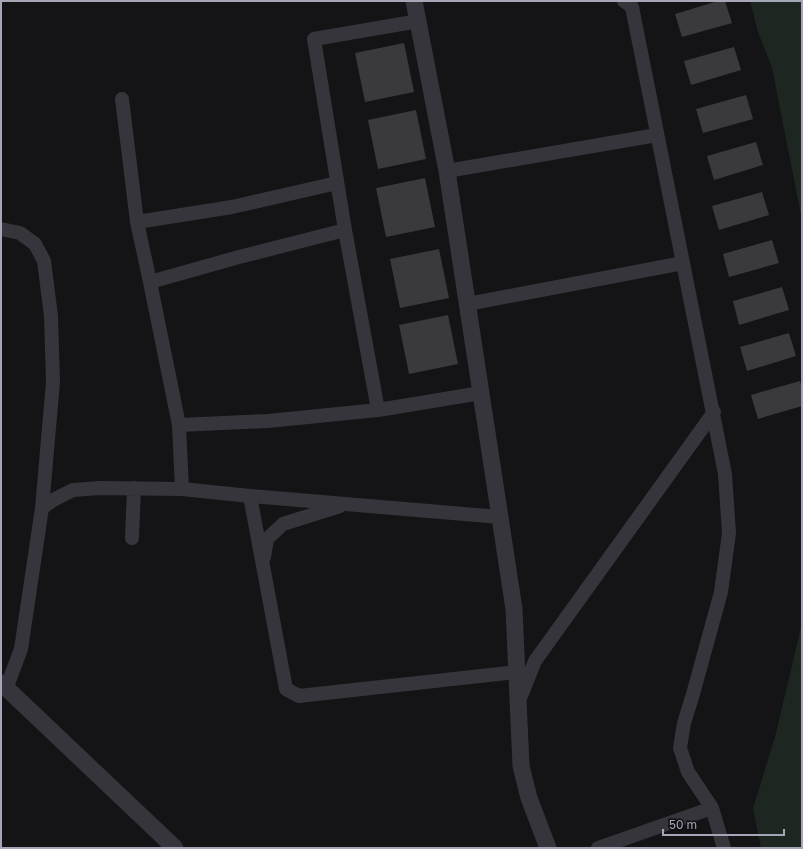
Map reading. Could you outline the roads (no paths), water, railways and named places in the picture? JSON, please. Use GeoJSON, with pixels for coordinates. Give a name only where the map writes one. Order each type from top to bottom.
{"type":"FeatureCollection","features":[{"type":"Feature","properties":{"kind":"street"},"geometry":{"type":"LineString","coordinates":[[414,1],[447,171],[514,609],[521,766],[529,798],[548,848]]}},
{"type":"Feature","properties":{"kind":"street"},"geometry":{"type":"LineString","coordinates":[[629,3],[714,412],[725,474],[729,533],[722,592],[684,724],[680,748],[688,772],[712,808],[724,848]]}},
{"type":"Feature","properties":{"kind":"street"},"geometry":{"type":"LineString","coordinates":[[378,410],[345,230],[314,40],[419,21]]}},
{"type":"Feature","properties":{"kind":"street"},"geometry":{"type":"LineString","coordinates":[[122,99],[137,222],[179,425],[182,489]]}},
{"type":"Feature","properties":{"kind":"street"},"geometry":{"type":"LineString","coordinates":[[447,171],[657,135]]}},
{"type":"Feature","properties":{"kind":"street"},"geometry":{"type":"LineString","coordinates":[[137,222],[232,207],[337,183]]}},
{"type":"Feature","properties":{"kind":"street"},"geometry":{"type":"LineString","coordinates":[[1,229],[20,233],[35,244],[44,261],[51,316],[53,382],[42,508],[21,649],[4,686],[175,848]]}},
{"type":"Feature","properties":{"kind":"street"},"geometry":{"type":"LineString","coordinates":[[150,282],[239,257],[345,230]]}},
{"type":"Feature","properties":{"kind":"street"},"geometry":{"type":"LineString","coordinates":[[468,304],[683,263]]}},
{"type":"Feature","properties":{"kind":"street"},"geometry":{"type":"LineString","coordinates":[[179,425],[268,421],[378,410],[481,393]]}},
{"type":"Feature","properties":{"kind":"street"},"geometry":{"type":"LineString","coordinates":[[518,704],[535,661],[714,412]]}},
{"type":"Feature","properties":{"kind":"street"},"geometry":{"type":"LineString","coordinates":[[42,508],[55,499],[73,490],[134,488],[182,489],[500,517]]}},
{"type":"Feature","properties":{"kind":"street"},"geometry":{"type":"LineString","coordinates":[[132,538],[134,488]]}},
{"type":"Feature","properties":{"kind":"street"},"geometry":{"type":"LineString","coordinates":[[250,496],[286,689],[299,696],[517,672]]}},
{"type":"Feature","properties":{"kind":"street"},"geometry":{"type":"LineString","coordinates":[[262,563],[267,539],[283,524],[348,504]]}},
{"type":"Feature","properties":{"kind":"street"},"geometry":{"type":"LineString","coordinates":[[598,848],[712,808]]}}]}
